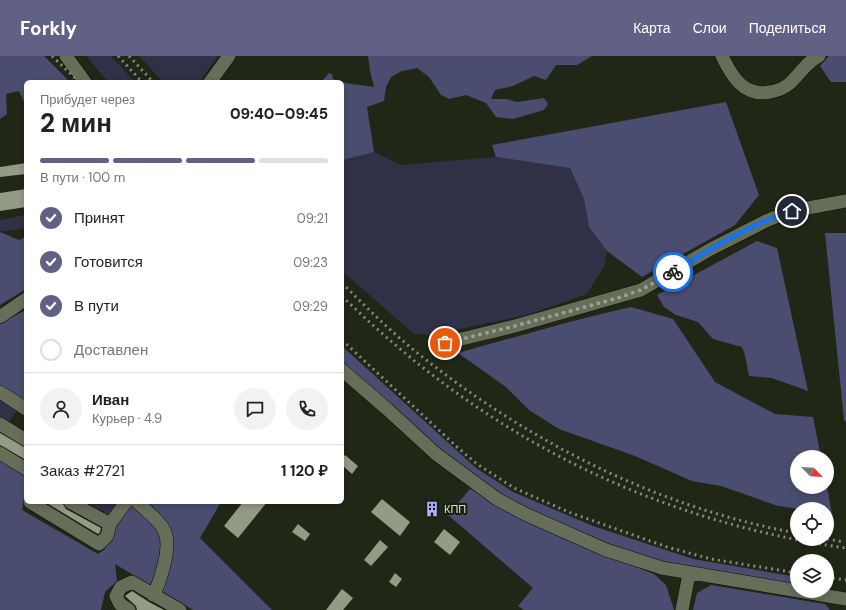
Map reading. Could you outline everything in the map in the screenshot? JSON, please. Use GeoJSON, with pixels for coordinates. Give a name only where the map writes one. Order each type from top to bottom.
{"type":"FeatureCollection","features":[{"type":"Feature","properties":{"kind":"street"},"geometry":{"type":"LineString","coordinates":[[66,56],[84,80]]}},
{"type":"Feature","properties":{"kind":"street"},"geometry":{"type":"LineString","coordinates":[[211,80],[229,56]]}},
{"type":"Feature","properties":{"kind":"street"},"geometry":{"type":"LineString","coordinates":[[722,56],[739,84],[754,92],[762,94],[772,92],[788,85],[808,63],[819,56]]}},
{"type":"Feature","properties":{"kind":"street"},"geometry":{"type":"LineString","coordinates":[[445,343],[515,326],[641,290],[710,250],[768,220],[792,211],[846,201]]}},
{"type":"Feature","properties":{"kind":"street"},"geometry":{"type":"LineString","coordinates":[[0,317],[24,300]]}},
{"type":"Feature","properties":{"kind":"street"},"geometry":{"type":"LineString","coordinates":[[344,372],[387,408],[436,454],[497,499],[525,514],[606,550],[633,560],[689,574],[846,600]]}},
{"type":"Feature","properties":{"kind":"street"},"geometry":{"type":"LineString","coordinates":[[0,392],[24,408]]}},
{"type":"Feature","properties":{"kind":"street"},"geometry":{"type":"LineString","coordinates":[[0,424],[24,439]]}},
{"type":"Feature","properties":{"kind":"street"},"geometry":{"type":"LineString","coordinates":[[0,453],[24,468]]}},
{"type":"Feature","properties":{"kind":"street"},"geometry":{"type":"LineString","coordinates":[[33,504],[99,544],[107,536],[110,524],[125,504]]}},
{"type":"Feature","properties":{"kind":"street"},"geometry":{"type":"LineString","coordinates":[[74,504],[110,524]]}},
{"type":"Feature","properties":{"kind":"street"},"geometry":{"type":"LineString","coordinates":[[139,504],[157,519],[168,538],[167,553],[162,572],[153,595]]}},
{"type":"Feature","properties":{"kind":"street"},"geometry":{"type":"LineString","coordinates":[[682,610],[689,574]]}},
{"type":"Feature","properties":{"kind":"street"},"geometry":{"type":"LineString","coordinates":[[129,610],[120,604],[116,596],[121,587],[132,582],[180,610]]}},
{"type":"Feature","properties":{"kind":"shaded area"},"geometry":{"type":"Polygon","coordinates":[[[0,56],[44,56],[67,79],[24,80],[24,102],[19,91],[6,94],[7,114],[0,119],[0,56]]]}},
{"type":"Feature","properties":{"kind":"shaded area"},"geometry":{"type":"Polygon","coordinates":[[[86,56],[111,56],[133,80],[106,80],[86,56]]]}},
{"type":"Feature","properties":{"kind":"shaded area"},"geometry":{"type":"Polygon","coordinates":[[[139,56],[218,56],[200,80],[161,80],[139,56]]]}},
{"type":"Feature","properties":{"kind":"shaded area"},"geometry":{"type":"Polygon","coordinates":[[[368,56],[592,56],[577,65],[556,65],[546,80],[534,76],[513,86],[495,90],[491,99],[506,99],[517,102],[544,98],[548,104],[544,110],[513,119],[496,117],[486,103],[466,95],[449,99],[441,95],[429,77],[417,68],[402,71],[391,77],[386,87],[384,101],[367,107],[374,152],[344,160],[344,83],[374,87],[368,56]]]}},
{"type":"Feature","properties":{"kind":"shaded area"},"geometry":{"type":"Polygon","coordinates":[[[829,56],[846,56],[846,82],[831,82],[820,66],[829,56]]]}},
{"type":"Feature","properties":{"kind":"shaded area"},"geometry":{"type":"Polygon","coordinates":[[[329,73],[333,75],[332,78],[336,80],[323,80],[329,73]]]}},
{"type":"Feature","properties":{"kind":"shaded area"},"geometry":{"type":"Polygon","coordinates":[[[726,102],[759,195],[735,225],[642,277],[607,251],[589,227],[584,199],[570,168],[496,157],[492,145],[726,102]]]}},
{"type":"Feature","properties":{"kind":"shaded area"},"geometry":{"type":"Polygon","coordinates":[[[374,152],[401,165],[496,157],[570,168],[584,199],[589,227],[607,251],[604,266],[587,294],[527,315],[431,335],[414,334],[344,273],[344,160],[374,152]]]}},
{"type":"Feature","properties":{"kind":"shaded area"},"geometry":{"type":"Polygon","coordinates":[[[24,215],[24,228],[0,231],[0,220],[24,215]]]}},
{"type":"Feature","properties":{"kind":"shaded area"},"geometry":{"type":"Polygon","coordinates":[[[0,232],[19,240],[24,238],[24,290],[0,305],[0,232]]]}},
{"type":"Feature","properties":{"kind":"shaded area"},"geometry":{"type":"Polygon","coordinates":[[[825,233],[846,233],[846,422],[844,420],[825,233]]]}},
{"type":"Feature","properties":{"kind":"shaded area"},"geometry":{"type":"Polygon","coordinates":[[[757,241],[777,248],[808,391],[772,378],[749,376],[742,347],[713,339],[698,322],[676,315],[664,307],[657,295],[757,241]]]}},
{"type":"Feature","properties":{"kind":"shaded area"},"geometry":{"type":"Polygon","coordinates":[[[631,307],[673,319],[715,382],[775,414],[813,417],[820,450],[790,450],[790,494],[828,494],[830,502],[790,502],[790,508],[778,506],[721,486],[692,481],[635,456],[559,429],[529,410],[506,387],[458,353],[566,323],[631,307]]]}},
{"type":"Feature","properties":{"kind":"shaded area"},"geometry":{"type":"Polygon","coordinates":[[[24,311],[24,403],[0,386],[0,323],[24,311]]]}},
{"type":"Feature","properties":{"kind":"shaded area"},"geometry":{"type":"Polygon","coordinates":[[[344,348],[476,468],[513,492],[593,526],[693,559],[790,576],[790,585],[687,568],[633,554],[526,508],[492,489],[434,445],[344,364],[344,348]]]}},
{"type":"Feature","properties":{"kind":"shaded area"},"geometry":{"type":"Polygon","coordinates":[[[0,396],[18,409],[8,423],[0,418],[0,396]]]}},
{"type":"Feature","properties":{"kind":"shaded area"},"geometry":{"type":"Polygon","coordinates":[[[0,459],[24,475],[24,500],[22,510],[98,554],[105,549],[110,536],[129,504],[143,513],[152,522],[157,531],[160,539],[159,559],[152,586],[115,564],[117,581],[105,592],[101,610],[0,610],[0,459]]]}},
{"type":"Feature","properties":{"kind":"shaded area"},"geometry":{"type":"Polygon","coordinates":[[[470,489],[613,558],[654,574],[666,585],[674,610],[524,610],[518,606],[533,588],[448,515],[470,489]]]}},
{"type":"Feature","properties":{"kind":"shaded area"},"geometry":{"type":"Polygon","coordinates":[[[90,504],[121,504],[113,515],[106,517],[103,510],[98,510],[90,504]]]}},
{"type":"Feature","properties":{"kind":"shaded area"},"geometry":{"type":"Polygon","coordinates":[[[144,504],[220,504],[200,538],[272,610],[193,610],[162,591],[172,549],[144,504]]]}},
{"type":"Feature","properties":{"kind":"shaded area"},"geometry":{"type":"Polygon","coordinates":[[[711,585],[825,604],[830,610],[693,610],[697,593],[711,585]]]}},
{"type":"Feature","properties":{"kind":"building"},"geometry":{"type":"Polygon","coordinates":[[[24,163],[24,174],[0,177],[0,167],[24,163]]]}},
{"type":"Feature","properties":{"kind":"building"},"geometry":{"type":"Polygon","coordinates":[[[24,189],[24,207],[0,211],[0,193],[24,189]]]}},
{"type":"Feature","properties":{"kind":"building"},"geometry":{"type":"Polygon","coordinates":[[[0,433],[24,447],[24,459],[0,445],[0,433]]]}},
{"type":"Feature","properties":{"kind":"building"},"geometry":{"type":"Polygon","coordinates":[[[345,455],[358,466],[352,474],[344,467],[345,455]]]}},
{"type":"Feature","properties":{"kind":"building"},"geometry":{"type":"Polygon","coordinates":[[[382,499],[410,522],[400,536],[371,512],[382,499]]]}},
{"type":"Feature","properties":{"kind":"building"},"geometry":{"type":"Polygon","coordinates":[[[48,504],[63,504],[66,509],[101,528],[98,534],[48,504]]]}},
{"type":"Feature","properties":{"kind":"building"},"geometry":{"type":"Polygon","coordinates":[[[241,504],[265,504],[238,538],[224,526],[241,504]]]}},
{"type":"Feature","properties":{"kind":"building"},"geometry":{"type":"Polygon","coordinates":[[[298,524],[310,534],[305,541],[292,532],[298,524]]]}},
{"type":"Feature","properties":{"kind":"building"},"geometry":{"type":"Polygon","coordinates":[[[444,529],[460,542],[450,555],[434,542],[444,529]]]}},
{"type":"Feature","properties":{"kind":"building"},"geometry":{"type":"Polygon","coordinates":[[[380,540],[388,547],[371,566],[364,560],[380,540]]]}},
{"type":"Feature","properties":{"kind":"building"},"geometry":{"type":"Polygon","coordinates":[[[395,573],[402,579],[396,587],[389,582],[395,573]]]}},
{"type":"Feature","properties":{"kind":"building"},"geometry":{"type":"Polygon","coordinates":[[[342,589],[353,598],[343,610],[326,610],[342,589]]]}},
{"type":"Feature","properties":{"kind":"building"},"geometry":{"type":"Polygon","coordinates":[[[132,591],[164,610],[137,610],[136,606],[125,596],[132,591]]]}},
{"type":"Feature","properties":{"kind":"railway"},"geometry":{"type":"LineString","coordinates":[[52,56],[77,80]]}},
{"type":"Feature","properties":{"kind":"railway"},"geometry":{"type":"LineString","coordinates":[[118,56],[140,80]]}},
{"type":"Feature","properties":{"kind":"railway"},"geometry":{"type":"LineString","coordinates":[[129,56],[151,80]]}},
{"type":"Feature","properties":{"kind":"railway"},"geometry":{"type":"LineString","coordinates":[[344,285],[370,311],[420,355],[461,386],[504,415],[549,442],[595,466],[642,487],[691,505],[740,520],[790,532]]}},
{"type":"Feature","properties":{"kind":"railway"},"geometry":{"type":"LineString","coordinates":[[344,298],[396,346],[453,390],[512,429],[573,464],[638,493],[704,516],[774,535],[846,548]]}},
{"type":"Feature","properties":{"kind":"railway"},"geometry":{"type":"LineString","coordinates":[[344,342],[456,446],[477,464],[514,488],[571,513],[667,547],[711,559],[790,572]]}},
{"type":"Feature","properties":{"kind":"railway"},"geometry":{"type":"LineString","coordinates":[[834,540],[844,542]]}},
{"type":"Feature","properties":{"kind":"railway"},"geometry":{"type":"LineString","coordinates":[[834,578],[846,580]]}},
{"type":"Feature","properties":{"kind":"way so far"},"geometry":{"type":"LineString","coordinates":[[445,343],[618,298],[641,290],[673,272]]}},
{"type":"Feature","properties":{"kind":"place","name":"КПП"},"geometry":{"type":"Point","coordinates":[432,509]}},
{"type":"Feature","properties":{"kind":"route"},"geometry":{"type":"LineString","coordinates":[[673,272],[710,250],[768,220],[792,211]]}}]}
